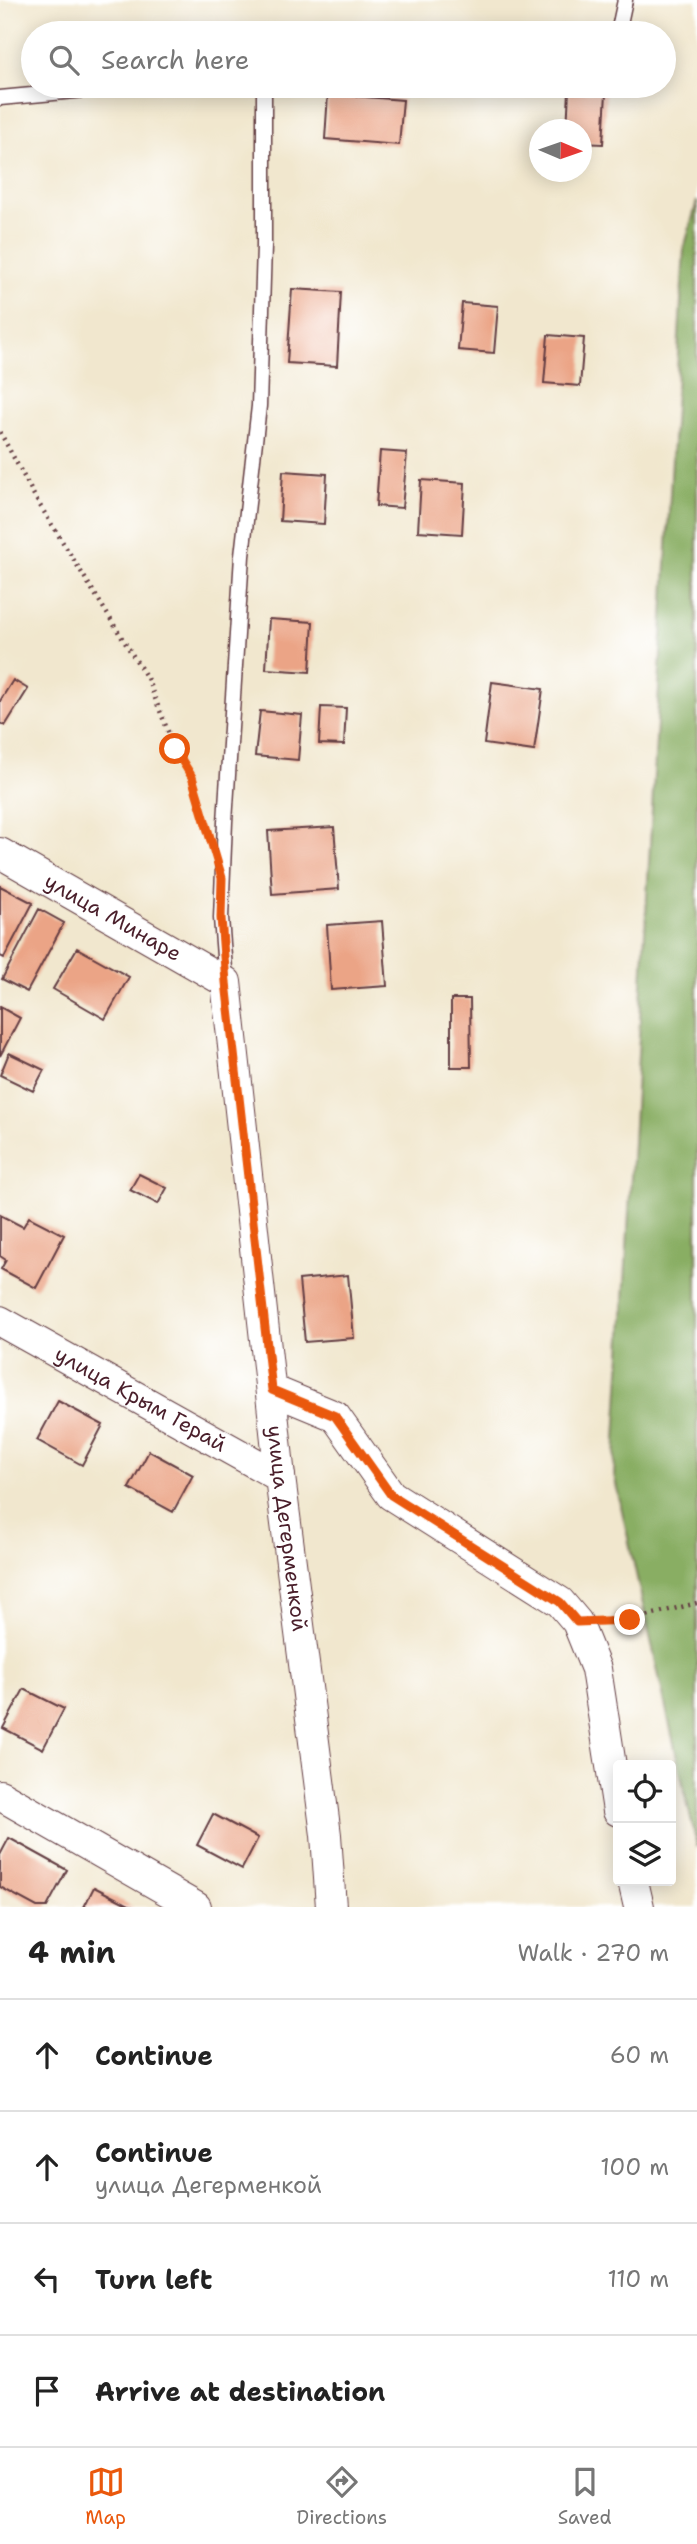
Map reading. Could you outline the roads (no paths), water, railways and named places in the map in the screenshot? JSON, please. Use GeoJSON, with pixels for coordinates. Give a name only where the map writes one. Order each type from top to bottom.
{"type":"FeatureCollection","features":[{"type":"Feature","properties":{"kind":"street","name":"улица Минаре"},"geometry":{"type":"LineString","coordinates":[[0,853],[226,982]]}},
{"type":"Feature","properties":{"kind":"street","name":"улица Дегерменкой"},"geometry":{"type":"LineString","coordinates":[[226,982],[280,1477],[327,1835],[331,1907]]}},
{"type":"Feature","properties":{"kind":"street","name":"улица Крым Герай"},"geometry":{"type":"LineString","coordinates":[[0,1321],[280,1477]]}},
{"type":"Feature","properties":{"kind":"street"},"geometry":{"type":"LineString","coordinates":[[272,1390],[335,1416],[391,1495],[560,1602],[577,1622],[596,1669],[613,1779]]}},
{"type":"Feature","properties":{"kind":"street"},"geometry":{"type":"LineString","coordinates":[[0,1796],[196,1907]]}},
{"type":"Feature","properties":{"kind":"street"},"geometry":{"type":"LineString","coordinates":[[634,1886],[639,1907]]}},
{"type":"Feature","properties":{"kind":"lane"},"geometry":{"type":"LineString","coordinates":[[621,21],[625,0]]}},
{"type":"Feature","properties":{"kind":"lane"},"geometry":{"type":"LineString","coordinates":[[0,98],[21,96]]}},
{"type":"Feature","properties":{"kind":"lane"},"geometry":{"type":"LineString","coordinates":[[226,982],[221,918],[222,878],[242,556],[259,406],[264,246],[264,98]]}}]}
